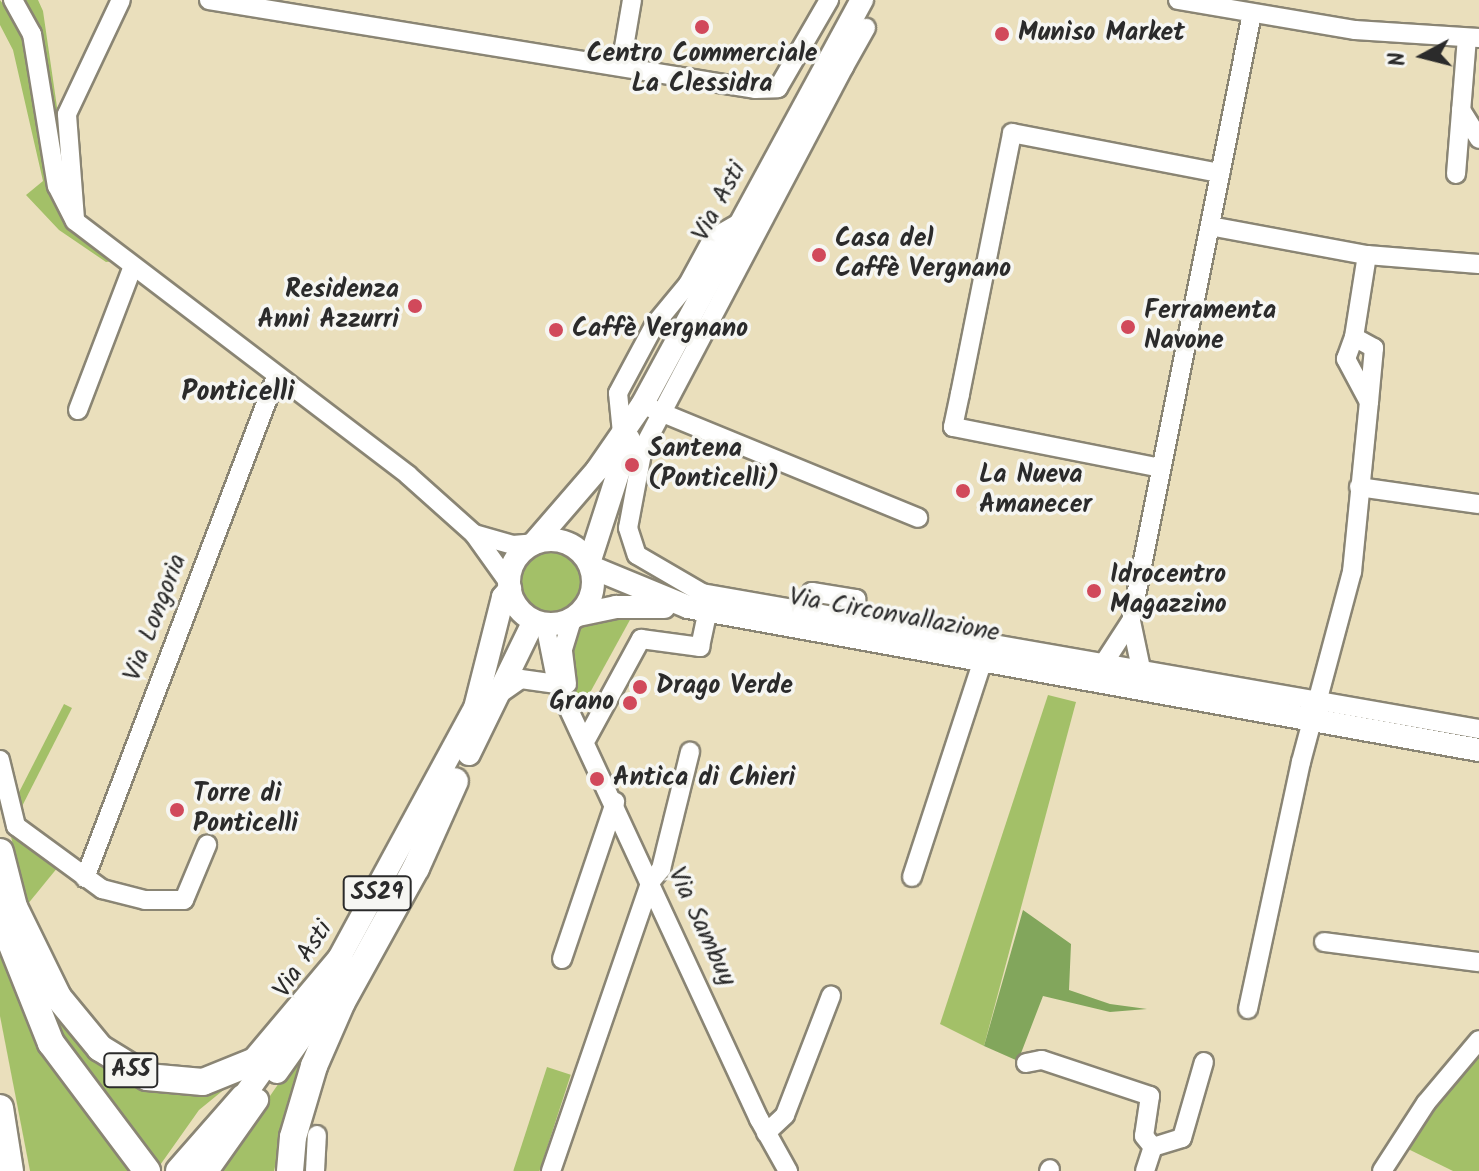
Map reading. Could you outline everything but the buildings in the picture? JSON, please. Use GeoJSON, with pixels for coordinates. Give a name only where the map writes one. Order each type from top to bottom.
{"type":"FeatureCollection","features":[{"type":"Feature","properties":{"kind":"highway"},"geometry":{"type":"LineString","coordinates":[[290,1171],[293,1137],[314,1066],[416,868],[455,781]]}},
{"type":"Feature","properties":{"kind":"highway","name":"A55"},"geometry":{"type":"LineString","coordinates":[[0,852],[14,907],[58,997],[100,1048],[147,1077],[203,1082],[255,1061],[340,960]]}},
{"type":"Feature","properties":{"kind":"highway","name":"A55"},"geometry":{"type":"LineString","coordinates":[[0,915],[51,1043],[142,1164]]}},
{"type":"Feature","properties":{"kind":"highway"},"geometry":{"type":"LineString","coordinates":[[179,1171],[244,1097]]}},
{"type":"Feature","properties":{"kind":"highway"},"geometry":{"type":"LineString","coordinates":[[0,1108],[10,1171]]}},
{"type":"Feature","properties":{"kind":"main road","name":"Via Asti"},"geometry":{"type":"LineString","coordinates":[[855,0],[856,27]]}},
{"type":"Feature","properties":{"kind":"main road","name":"Via Asti"},"geometry":{"type":"LineString","coordinates":[[590,565],[604,519],[650,408],[705,322],[741,222],[799,132],[856,27],[862,0]]}},
{"type":"Feature","properties":{"kind":"main road","name":"Via Asti"},"geometry":{"type":"LineString","coordinates":[[534,543],[622,433],[650,408]]}},
{"type":"Feature","properties":{"kind":"main road"},"geometry":{"type":"LineString","coordinates":[[604,519],[609,555],[629,585]]}},
{"type":"Feature","properties":{"kind":"main road"},"geometry":{"type":"LineString","coordinates":[[547,539],[572,544],[590,565],[592,593],[575,617],[540,622],[518,608],[509,586],[516,559],[534,543],[547,539]]}},
{"type":"Feature","properties":{"kind":"main road","name":"Via Circonvallazione"},"geometry":{"type":"LineString","coordinates":[[590,565],[629,585],[702,604],[854,629],[983,660],[1144,680],[1316,713],[1479,750]]}},
{"type":"Feature","properties":{"kind":"main road","name":"Via Asti"},"geometry":{"type":"LineString","coordinates":[[191,1171],[340,960],[475,708],[503,597],[509,586]]}},
{"type":"Feature","properties":{"kind":"main road","name":"Via Circonvallazione"},"geometry":{"type":"LineString","coordinates":[[575,617],[616,607],[702,604]]}},
{"type":"Feature","properties":{"kind":"main road","name":"Via Asti"},"geometry":{"type":"LineString","coordinates":[[207,1171],[350,968],[501,693],[525,631],[540,622]]}},
{"type":"Feature","properties":{"kind":"street"},"geometry":{"type":"LineString","coordinates":[[13,0],[32,34],[57,186],[75,221],[408,475],[474,534],[509,586]]}},
{"type":"Feature","properties":{"kind":"street"},"geometry":{"type":"LineString","coordinates":[[75,221],[67,114],[121,0]]}},
{"type":"Feature","properties":{"kind":"street"},"geometry":{"type":"LineString","coordinates":[[209,0],[778,88],[829,0]]}},
{"type":"Feature","properties":{"kind":"street"},"geometry":{"type":"LineString","coordinates":[[621,65],[632,0]]}},
{"type":"Feature","properties":{"kind":"street"},"geometry":{"type":"LineString","coordinates":[[1178,0],[1355,30],[1473,38],[1461,110],[1456,174]]}},
{"type":"Feature","properties":{"kind":"street"},"geometry":{"type":"LineString","coordinates":[[801,620],[812,592],[856,599],[854,629],[1097,672],[1131,621],[1252,14]]}},
{"type":"Feature","properties":{"kind":"street"},"geometry":{"type":"LineString","coordinates":[[1461,110],[1479,139]]}},
{"type":"Feature","properties":{"kind":"street"},"geometry":{"type":"LineString","coordinates":[[705,322],[799,132]]}},
{"type":"Feature","properties":{"kind":"street"},"geometry":{"type":"LineString","coordinates":[[1161,468],[953,427],[955,416],[1012,133],[1220,173]]}},
{"type":"Feature","properties":{"kind":"street"},"geometry":{"type":"LineString","coordinates":[[622,433],[618,393],[655,324],[688,284],[713,238],[741,222]]}},
{"type":"Feature","properties":{"kind":"street"},"geometry":{"type":"LineString","coordinates":[[1210,226],[1367,255],[1479,264]]}},
{"type":"Feature","properties":{"kind":"street"},"geometry":{"type":"LineString","coordinates":[[1367,255],[1354,337],[1346,359],[1369,402]]}},
{"type":"Feature","properties":{"kind":"street"},"geometry":{"type":"LineString","coordinates":[[78,410],[133,266]]}},
{"type":"Feature","properties":{"kind":"street"},"geometry":{"type":"LineString","coordinates":[[1248,1009],[1352,572],[1374,348],[1354,337]]}},
{"type":"Feature","properties":{"kind":"street"},"geometry":{"type":"LineString","coordinates":[[1357,380],[1373,365]]}},
{"type":"Feature","properties":{"kind":"street","name":"Via Longoria"},"geometry":{"type":"LineString","coordinates":[[85,878],[276,377]]}},
{"type":"Feature","properties":{"kind":"street"},"geometry":{"type":"LineString","coordinates":[[587,738],[641,639],[700,647],[702,604],[646,563],[630,543],[629,509],[650,408],[918,518]]}},
{"type":"Feature","properties":{"kind":"street"},"geometry":{"type":"LineString","coordinates":[[1359,487],[1479,504]]}},
{"type":"Feature","properties":{"kind":"street"},"geometry":{"type":"LineString","coordinates":[[474,534],[504,544],[534,543]]}},
{"type":"Feature","properties":{"kind":"street","name":"Via Sambuy"},"geometry":{"type":"LineString","coordinates":[[570,703],[563,649],[575,617]]}},
{"type":"Feature","properties":{"kind":"street"},"geometry":{"type":"LineString","coordinates":[[1131,621],[1144,680]]}},
{"type":"Feature","properties":{"kind":"street","name":"Via Sambuy"},"geometry":{"type":"LineString","coordinates":[[540,622],[557,684],[587,738],[766,1133],[788,1171]]}},
{"type":"Feature","properties":{"kind":"street"},"geometry":{"type":"LineString","coordinates":[[912,877],[983,660]]}},
{"type":"Feature","properties":{"kind":"street"},"geometry":{"type":"LineString","coordinates":[[501,693],[521,679],[557,684]]}},
{"type":"Feature","properties":{"kind":"street"},"geometry":{"type":"LineString","coordinates":[[1316,713],[1479,729]]}},
{"type":"Feature","properties":{"kind":"street"},"geometry":{"type":"LineString","coordinates":[[551,1171],[651,881],[661,869],[690,752]]}},
{"type":"Feature","properties":{"kind":"street"},"geometry":{"type":"LineString","coordinates":[[0,760],[16,826],[85,878],[126,897],[184,900],[207,845]]}},
{"type":"Feature","properties":{"kind":"street"},"geometry":{"type":"LineString","coordinates":[[562,959],[615,802]]}},
{"type":"Feature","properties":{"kind":"street"},"geometry":{"type":"LineString","coordinates":[[1324,942],[1479,962]]}},
{"type":"Feature","properties":{"kind":"street"},"geometry":{"type":"LineString","coordinates":[[766,1133],[785,1115],[831,996]]}},
{"type":"Feature","properties":{"kind":"street"},"geometry":{"type":"LineString","coordinates":[[1382,1171],[1426,1103],[1479,1040]]}},
{"type":"Feature","properties":{"kind":"street"},"geometry":{"type":"LineString","coordinates":[[1026,1063],[1042,1060],[1150,1096],[1144,1136],[1153,1147]]}},
{"type":"Feature","properties":{"kind":"street"},"geometry":{"type":"LineString","coordinates":[[1153,1147],[1182,1138],[1204,1062]]}},
{"type":"Feature","properties":{"kind":"street"},"geometry":{"type":"LineString","coordinates":[[315,1171],[317,1135]]}},
{"type":"Feature","properties":{"kind":"street"},"geometry":{"type":"LineString","coordinates":[[1145,1171],[1153,1147]]}},
{"type":"Feature","properties":{"kind":"green space"},"geometry":{"type":"Polygon","coordinates":[[[0,0],[25,33],[50,181],[115,261],[106,262],[59,230],[26,195],[43,181],[13,50],[0,25],[0,0]]]}},
{"type":"Feature","properties":{"kind":"green space"},"geometry":{"type":"Polygon","coordinates":[[[25,0],[38,0],[43,11],[66,169],[63,183],[37,34],[25,0]]]}},
{"type":"Feature","properties":{"kind":"green space"},"geometry":{"type":"Polygon","coordinates":[[[550,546],[574,556],[584,580],[574,604],[550,614],[526,604],[516,580],[526,556],[550,546]]]}},
{"type":"Feature","properties":{"kind":"green space"},"geometry":{"type":"Polygon","coordinates":[[[631,618],[581,709],[573,684],[572,642],[581,628],[598,620],[631,618]]]}},
{"type":"Feature","properties":{"kind":"green space"},"geometry":{"type":"Polygon","coordinates":[[[1048,695],[1076,702],[984,1046],[940,1024],[1048,695]]]}},
{"type":"Feature","properties":{"kind":"green space"},"geometry":{"type":"Polygon","coordinates":[[[64,704],[72,708],[17,816],[9,812],[64,704]]]}},
{"type":"Feature","properties":{"kind":"green space"},"geometry":{"type":"Polygon","coordinates":[[[9,828],[58,867],[27,905],[9,828]]]}},
{"type":"Feature","properties":{"kind":"green space"},"geometry":{"type":"Polygon","coordinates":[[[1023,910],[1071,944],[1069,990],[1110,1004],[1147,1009],[1110,1012],[1043,996],[1018,1061],[984,1046],[1023,910]]]}},
{"type":"Feature","properties":{"kind":"green space"},"geometry":{"type":"Polygon","coordinates":[[[0,938],[137,1171],[30,1171],[0,1016],[0,938]]]}},
{"type":"Feature","properties":{"kind":"green space"},"geometry":{"type":"Polygon","coordinates":[[[25,951],[150,1085],[248,1070],[199,1110],[158,1168],[56,1036],[25,951]]]}},
{"type":"Feature","properties":{"kind":"green space"},"geometry":{"type":"Polygon","coordinates":[[[304,1047],[274,1171],[218,1171],[304,1047]]]}},
{"type":"Feature","properties":{"kind":"green space"},"geometry":{"type":"Polygon","coordinates":[[[1479,1048],[1479,1171],[1453,1171],[1406,1148],[1479,1048]]]}},
{"type":"Feature","properties":{"kind":"green space"},"geometry":{"type":"Polygon","coordinates":[[[547,1067],[571,1075],[539,1171],[513,1171],[547,1067]]]}},
{"type":"Feature","properties":{"kind":"place","name":"Centro Commerciale La Clessidra"},"geometry":{"type":"Point","coordinates":[702,27]}},
{"type":"Feature","properties":{"kind":"place","name":"Muniso Market"},"geometry":{"type":"Point","coordinates":[1002,34]}},
{"type":"Feature","properties":{"kind":"place","name":"Casa del Caffè Vergnano"},"geometry":{"type":"Point","coordinates":[819,255]}},
{"type":"Feature","properties":{"kind":"place","name":"Residenza Anni Azzurri"},"geometry":{"type":"Point","coordinates":[415,306]}},
{"type":"Feature","properties":{"kind":"place","name":"Ferramenta Navone"},"geometry":{"type":"Point","coordinates":[1128,327]}},
{"type":"Feature","properties":{"kind":"place","name":"Caffè Vergnano"},"geometry":{"type":"Point","coordinates":[556,330]}},
{"type":"Feature","properties":{"kind":"place","name":"Santena (Ponticelli)"},"geometry":{"type":"Point","coordinates":[632,465]}},
{"type":"Feature","properties":{"kind":"place","name":"La Nueva Amanecer"},"geometry":{"type":"Point","coordinates":[963,491]}},
{"type":"Feature","properties":{"kind":"place","name":"Idrocentro Magazzino"},"geometry":{"type":"Point","coordinates":[1094,591]}},
{"type":"Feature","properties":{"kind":"place","name":"Drago Verde"},"geometry":{"type":"Point","coordinates":[640,687]}},
{"type":"Feature","properties":{"kind":"place","name":"Grano"},"geometry":{"type":"Point","coordinates":[630,703]}},
{"type":"Feature","properties":{"kind":"place","name":"Antica di Chieri"},"geometry":{"type":"Point","coordinates":[597,779]}},
{"type":"Feature","properties":{"kind":"place","name":"Torre di Ponticelli"},"geometry":{"type":"Point","coordinates":[177,810]}},
{"type":"Feature","properties":{"kind":"district","name":"Ponticelli"},"geometry":{"type":"Point","coordinates":[238,393]}}]}
